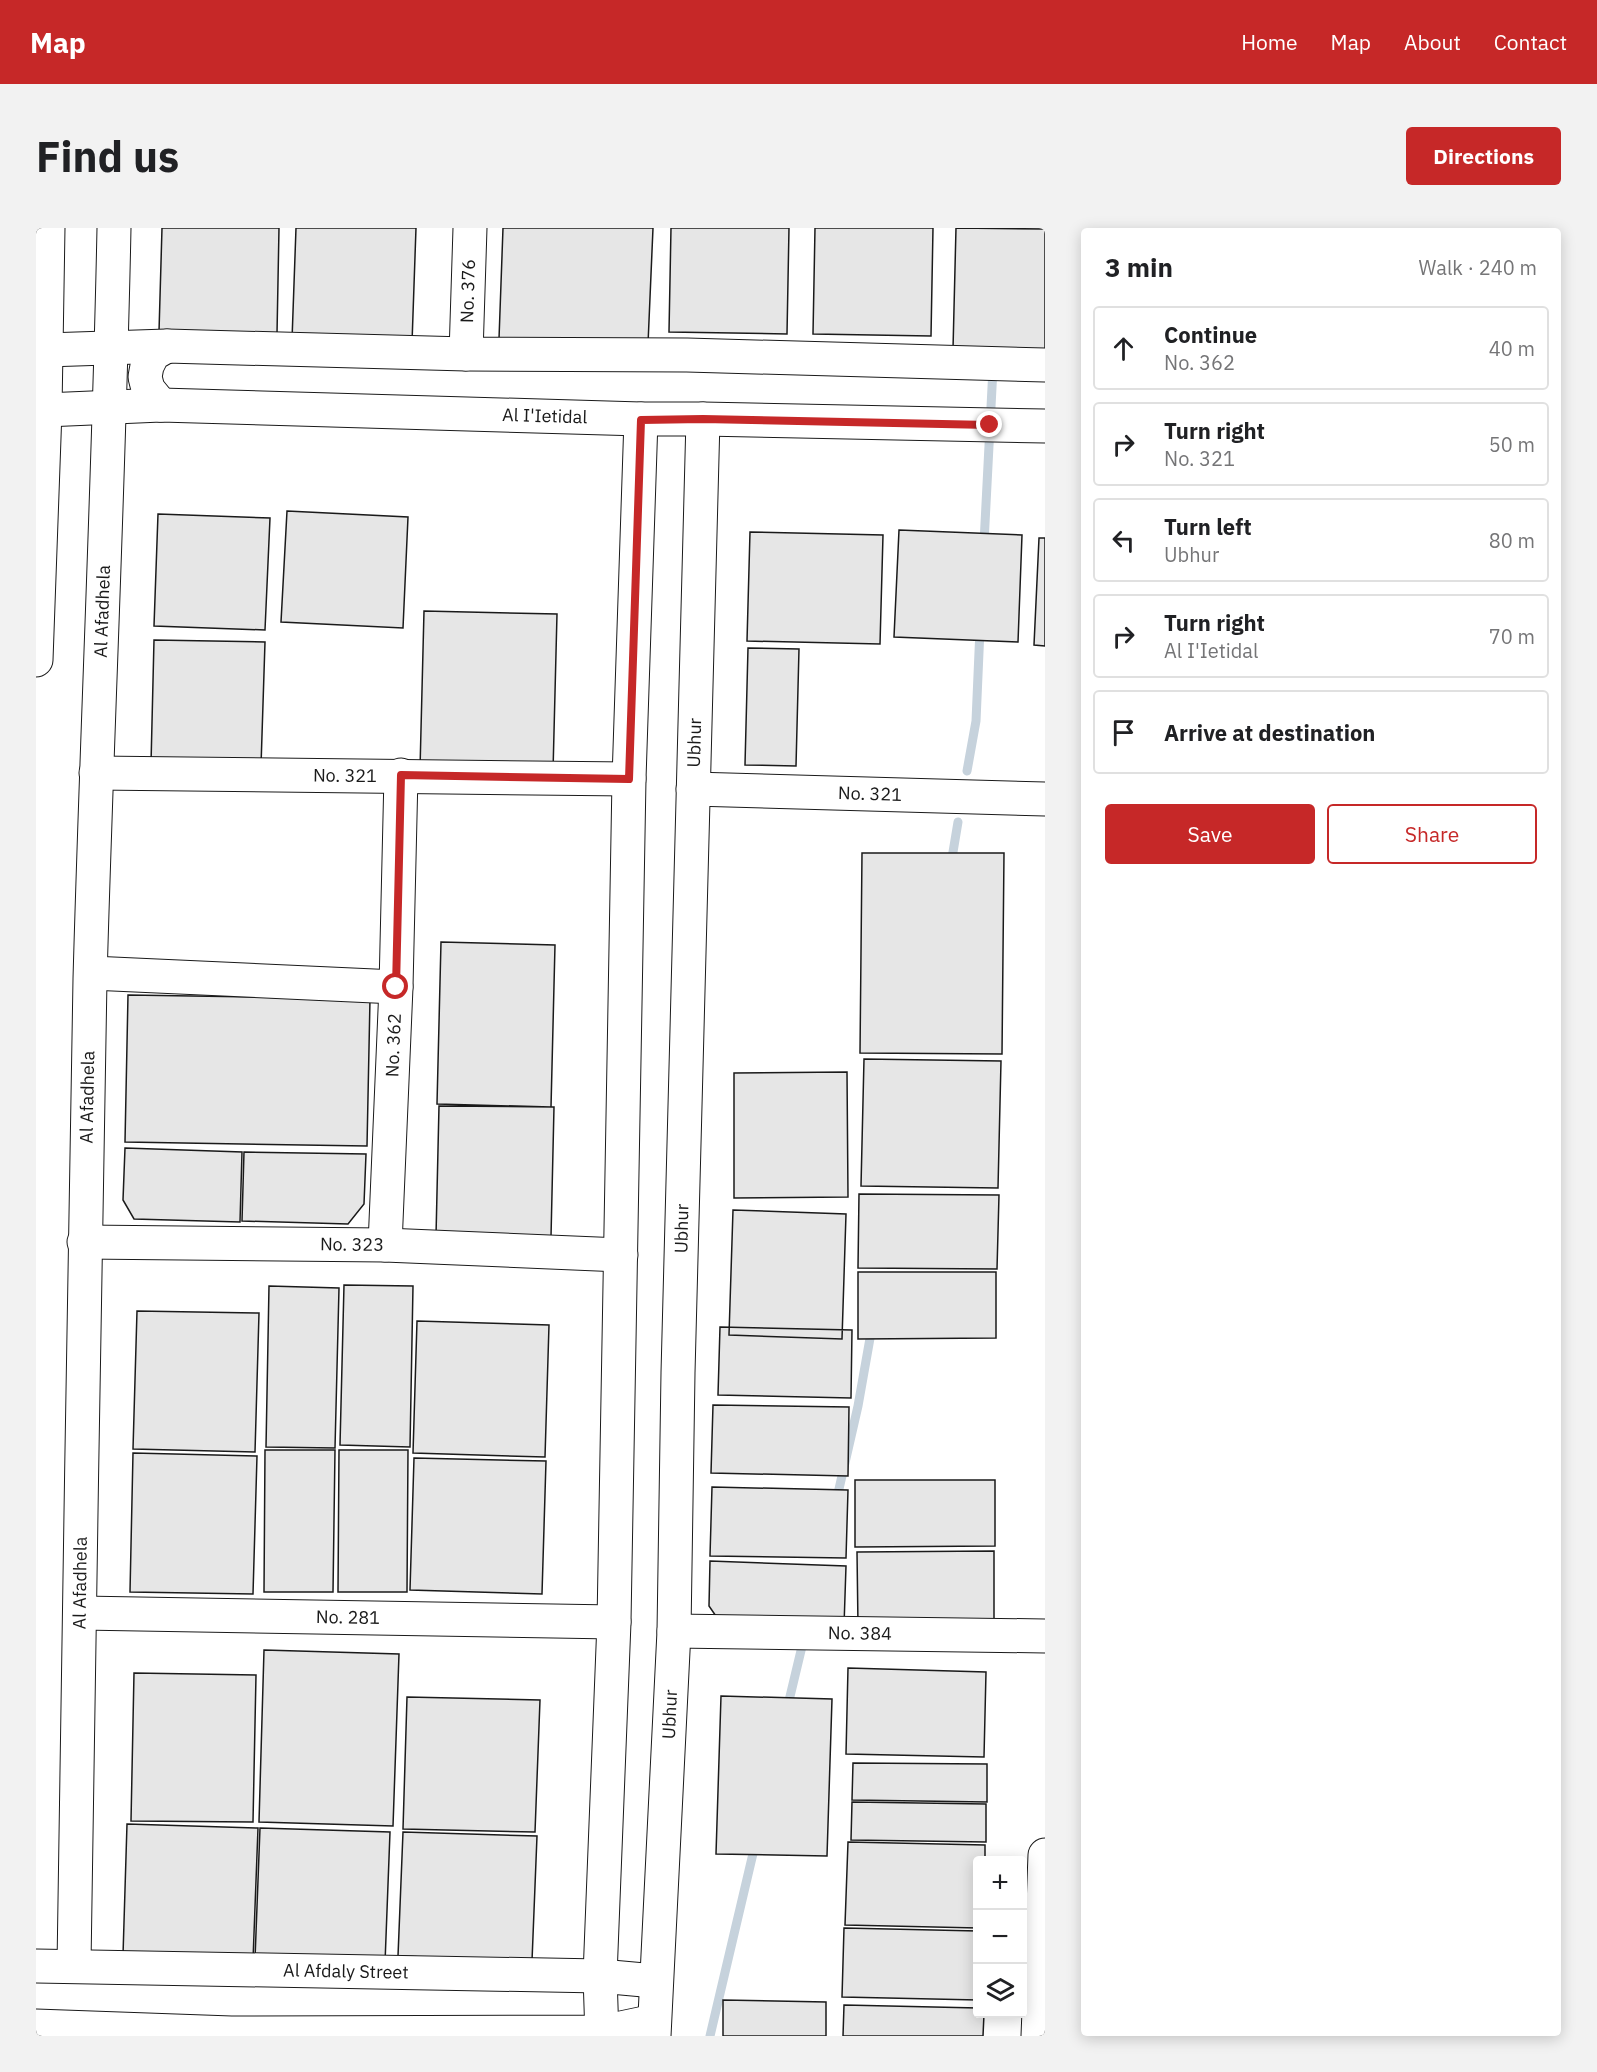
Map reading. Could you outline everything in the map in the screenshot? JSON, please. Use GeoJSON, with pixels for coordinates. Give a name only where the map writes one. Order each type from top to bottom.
{"type":"FeatureCollection","features":[{"type":"Feature","properties":{"kind":"street"},"geometry":{"type":"LineString","coordinates":[[36,660],[45,410],[48,228]]}},
{"type":"Feature","properties":{"kind":"street","name":"Al Afadhela"},"geometry":{"type":"LineString","coordinates":[[74,1965],[81,1612],[84,1242],[96,773],[110,408],[114,228]]}},
{"type":"Feature","properties":{"kind":"street","name":"No. 376"},"geometry":{"type":"LineString","coordinates":[[466,354],[471,228]]}},
{"type":"Feature","properties":{"kind":"street"},"geometry":{"type":"LineString","coordinates":[[46,350],[112,346],[167,346],[466,354],[687,355],[1045,364]]}},
{"type":"Feature","properties":{"kind":"street"},"geometry":{"type":"LineString","coordinates":[[160,405],[148,389],[145,377],[153,354],[167,346]]}},
{"type":"Feature","properties":{"kind":"street","name":"Al I'Ietidal"},"geometry":{"type":"LineString","coordinates":[[45,410],[160,405],[641,420],[703,419],[1045,426]]}},
{"type":"Feature","properties":{"kind":"street","name":"Ubhur"},"geometry":{"type":"LineString","coordinates":[[654,2028],[674,1631],[678,1373],[703,419]]}},
{"type":"Feature","properties":{"kind":"street"},"geometry":{"type":"LineString","coordinates":[[602,2034],[600,1976],[614,1622],[629,779],[641,420]]}},
{"type":"Feature","properties":{"kind":"street","name":"No. 321"},"geometry":{"type":"LineString","coordinates":[[96,773],[629,779]]}},
{"type":"Feature","properties":{"kind":"street","name":"No. 362"},"geometry":{"type":"LineString","coordinates":[[385,1245],[396,987],[401,775]]}},
{"type":"Feature","properties":{"kind":"street","name":"No. 321"},"geometry":{"type":"LineString","coordinates":[[693,789],[1045,799]]}},
{"type":"Feature","properties":{"kind":"street"},"geometry":{"type":"LineString","coordinates":[[91,973],[396,987]]}},
{"type":"Feature","properties":{"kind":"street","name":"No. 323"},"geometry":{"type":"LineString","coordinates":[[84,1242],[385,1245],[621,1255]]}},
{"type":"Feature","properties":{"kind":"street","name":"No. 281"},"geometry":{"type":"LineString","coordinates":[[81,1612],[614,1622]]}},
{"type":"Feature","properties":{"kind":"street","name":"No. 384"},"geometry":{"type":"LineString","coordinates":[[674,1631],[1045,1636]]}},
{"type":"Feature","properties":{"kind":"street"},"geometry":{"type":"LineString","coordinates":[[1038,2036],[1045,1855]]}},
{"type":"Feature","properties":{"kind":"street","name":"Al Afdaly Street"},"geometry":{"type":"LineString","coordinates":[[36,1966],[600,1976],[655,1981]]}},
{"type":"Feature","properties":{"kind":"street"},"geometry":{"type":"LineString","coordinates":[[36,2026],[231,2034],[602,2034],[654,2028]]}},
{"type":"Feature","properties":{"kind":"building"},"geometry":{"type":"Polygon","coordinates":[[[162,228],[279,228],[277,334],[159,332],[162,228]]]}},
{"type":"Feature","properties":{"kind":"building"},"geometry":{"type":"Polygon","coordinates":[[[296,228],[416,228],[412,343],[292,340],[296,228]]]}},
{"type":"Feature","properties":{"kind":"building"},"geometry":{"type":"Polygon","coordinates":[[[503,228],[653,228],[648,344],[499,339],[503,228]]]}},
{"type":"Feature","properties":{"kind":"building"},"geometry":{"type":"Polygon","coordinates":[[[671,228],[789,228],[787,334],[669,332],[671,228]]]}},
{"type":"Feature","properties":{"kind":"building"},"geometry":{"type":"Polygon","coordinates":[[[815,228],[933,228],[931,336],[813,334],[815,228]]]}},
{"type":"Feature","properties":{"kind":"building"},"geometry":{"type":"Polygon","coordinates":[[[956,228],[1045,229],[1045,350],[953,349],[956,228]]]}},
{"type":"Feature","properties":{"kind":"building"},"geometry":{"type":"Polygon","coordinates":[[[287,511],[408,517],[403,628],[281,622],[287,511]]]}},
{"type":"Feature","properties":{"kind":"building"},"geometry":{"type":"Polygon","coordinates":[[[158,514],[270,518],[265,630],[154,626],[158,514]]]}},
{"type":"Feature","properties":{"kind":"building"},"geometry":{"type":"Polygon","coordinates":[[[899,530],[1022,535],[1018,642],[894,637],[899,530]]]}},
{"type":"Feature","properties":{"kind":"building"},"geometry":{"type":"Polygon","coordinates":[[[750,532],[883,535],[880,644],[747,641],[750,532]]]}},
{"type":"Feature","properties":{"kind":"building"},"geometry":{"type":"Polygon","coordinates":[[[1039,538],[1045,538],[1045,646],[1034,645],[1039,538]]]}},
{"type":"Feature","properties":{"kind":"building"},"geometry":{"type":"Polygon","coordinates":[[[424,611],[557,614],[553,772],[420,769],[424,611]]]}},
{"type":"Feature","properties":{"kind":"building"},"geometry":{"type":"Polygon","coordinates":[[[154,640],[265,642],[261,766],[151,764],[154,640]]]}},
{"type":"Feature","properties":{"kind":"building"},"geometry":{"type":"Polygon","coordinates":[[[748,648],[799,649],[796,766],[745,765],[748,648]]]}},
{"type":"Feature","properties":{"kind":"building"},"geometry":{"type":"Polygon","coordinates":[[[862,853],[1004,853],[1002,1054],[860,1053],[862,853]]]}},
{"type":"Feature","properties":{"kind":"building"},"geometry":{"type":"Polygon","coordinates":[[[441,942],[555,945],[551,1107],[437,1104],[441,942]]]}},
{"type":"Feature","properties":{"kind":"building"},"geometry":{"type":"Polygon","coordinates":[[[128,995],[370,999],[367,1146],[125,1142],[128,995]]]}},
{"type":"Feature","properties":{"kind":"building"},"geometry":{"type":"Polygon","coordinates":[[[864,1059],[1001,1061],[998,1188],[861,1186],[864,1059]]]}},
{"type":"Feature","properties":{"kind":"building"},"geometry":{"type":"Polygon","coordinates":[[[847,1072],[848,1197],[734,1198],[734,1073],[847,1072]]]}},
{"type":"Feature","properties":{"kind":"building"},"geometry":{"type":"Polygon","coordinates":[[[439,1106],[554,1107],[551,1237],[436,1236],[439,1106]]]}},
{"type":"Feature","properties":{"kind":"building"},"geometry":{"type":"Polygon","coordinates":[[[125,1148],[242,1152],[240,1222],[134,1219],[123,1200],[125,1148]]]}},
{"type":"Feature","properties":{"kind":"building"},"geometry":{"type":"Polygon","coordinates":[[[244,1152],[366,1154],[364,1204],[348,1224],[242,1221],[244,1152]]]}},
{"type":"Feature","properties":{"kind":"building"},"geometry":{"type":"Polygon","coordinates":[[[859,1194],[999,1195],[997,1269],[858,1268],[859,1194]]]}},
{"type":"Feature","properties":{"kind":"building"},"geometry":{"type":"Polygon","coordinates":[[[733,1210],[846,1214],[842,1339],[729,1335],[733,1210]]]}},
{"type":"Feature","properties":{"kind":"building"},"geometry":{"type":"Polygon","coordinates":[[[858,1272],[996,1272],[996,1338],[858,1339],[858,1272]]]}},
{"type":"Feature","properties":{"kind":"building"},"geometry":{"type":"Polygon","coordinates":[[[344,1285],[413,1286],[410,1447],[340,1445],[344,1285]]]}},
{"type":"Feature","properties":{"kind":"building"},"geometry":{"type":"Polygon","coordinates":[[[269,1286],[339,1288],[335,1448],[266,1447],[269,1286]]]}},
{"type":"Feature","properties":{"kind":"building"},"geometry":{"type":"Polygon","coordinates":[[[137,1311],[259,1313],[255,1452],[133,1449],[137,1311]]]}},
{"type":"Feature","properties":{"kind":"building"},"geometry":{"type":"Polygon","coordinates":[[[417,1321],[549,1325],[545,1457],[413,1453],[417,1321]]]}},
{"type":"Feature","properties":{"kind":"building"},"geometry":{"type":"Polygon","coordinates":[[[720,1327],[852,1330],[851,1398],[718,1395],[720,1327]]]}},
{"type":"Feature","properties":{"kind":"building"},"geometry":{"type":"Polygon","coordinates":[[[713,1405],[849,1407],[848,1476],[711,1473],[713,1405]]]}},
{"type":"Feature","properties":{"kind":"building"},"geometry":{"type":"Polygon","coordinates":[[[265,1450],[335,1450],[333,1592],[264,1592],[265,1450]]]}},
{"type":"Feature","properties":{"kind":"building"},"geometry":{"type":"Polygon","coordinates":[[[339,1450],[408,1450],[407,1592],[338,1592],[339,1450]]]}},
{"type":"Feature","properties":{"kind":"building"},"geometry":{"type":"Polygon","coordinates":[[[133,1453],[257,1456],[253,1594],[130,1592],[133,1453]]]}},
{"type":"Feature","properties":{"kind":"building"},"geometry":{"type":"Polygon","coordinates":[[[414,1458],[546,1461],[542,1594],[410,1590],[414,1458]]]}},
{"type":"Feature","properties":{"kind":"building"},"geometry":{"type":"Polygon","coordinates":[[[855,1480],[995,1480],[995,1546],[855,1547],[855,1480]]]}},
{"type":"Feature","properties":{"kind":"building"},"geometry":{"type":"Polygon","coordinates":[[[712,1487],[848,1490],[846,1558],[710,1556],[712,1487]]]}},
{"type":"Feature","properties":{"kind":"building"},"geometry":{"type":"Polygon","coordinates":[[[994,1551],[994,1625],[858,1626],[857,1552],[994,1551]]]}},
{"type":"Feature","properties":{"kind":"building"},"geometry":{"type":"Polygon","coordinates":[[[710,1561],[846,1566],[844,1626],[720,1622],[709,1606],[710,1561]]]}},
{"type":"Feature","properties":{"kind":"building"},"geometry":{"type":"Polygon","coordinates":[[[264,1650],[399,1654],[393,1826],[259,1822],[264,1650]]]}},
{"type":"Feature","properties":{"kind":"building"},"geometry":{"type":"Polygon","coordinates":[[[848,1668],[986,1672],[984,1757],[846,1754],[848,1668]]]}},
{"type":"Feature","properties":{"kind":"building"},"geometry":{"type":"Polygon","coordinates":[[[134,1673],[256,1675],[253,1822],[131,1821],[134,1673]]]}},
{"type":"Feature","properties":{"kind":"building"},"geometry":{"type":"Polygon","coordinates":[[[721,1696],[832,1699],[827,1856],[716,1854],[721,1696]]]}},
{"type":"Feature","properties":{"kind":"building"},"geometry":{"type":"Polygon","coordinates":[[[407,1697],[540,1700],[535,1832],[403,1829],[407,1697]]]}},
{"type":"Feature","properties":{"kind":"building"},"geometry":{"type":"Polygon","coordinates":[[[853,1763],[987,1764],[987,1802],[852,1800],[853,1763]]]}},
{"type":"Feature","properties":{"kind":"building"},"geometry":{"type":"Polygon","coordinates":[[[852,1802],[986,1804],[986,1842],[851,1840],[852,1802]]]}},
{"type":"Feature","properties":{"kind":"building"},"geometry":{"type":"Polygon","coordinates":[[[127,1824],[258,1828],[253,1960],[123,1955],[127,1824]]]}},
{"type":"Feature","properties":{"kind":"building"},"geometry":{"type":"Polygon","coordinates":[[[260,1828],[390,1832],[385,1963],[255,1959],[260,1828]]]}},
{"type":"Feature","properties":{"kind":"building"},"geometry":{"type":"Polygon","coordinates":[[[403,1832],[537,1836],[532,1961],[398,1956],[403,1832]]]}},
{"type":"Feature","properties":{"kind":"building"},"geometry":{"type":"Polygon","coordinates":[[[848,1842],[985,1845],[985,1856],[973,1856],[973,1928],[845,1925],[848,1842]]]}},
{"type":"Feature","properties":{"kind":"building"},"geometry":{"type":"Polygon","coordinates":[[[844,1928],[973,1931],[973,2000],[842,1997],[844,1928]]]}},
{"type":"Feature","properties":{"kind":"building"},"geometry":{"type":"Polygon","coordinates":[[[723,2000],[826,2002],[826,2036],[723,2036],[723,2000]]]}},
{"type":"Feature","properties":{"kind":"building"},"geometry":{"type":"Polygon","coordinates":[[[844,2005],[973,2008],[973,2018],[984,2018],[983,2036],[843,2036],[844,2005]]]}},
{"type":"Feature","properties":{"kind":"waterway"},"geometry":{"type":"LineString","coordinates":[[984,543],[993,368]]}},
{"type":"Feature","properties":{"kind":"waterway"},"geometry":{"type":"LineString","coordinates":[[967,771],[976,721],[980,629]]}},
{"type":"Feature","properties":{"kind":"waterway"},"geometry":{"type":"LineString","coordinates":[[951,864],[958,822]]}},
{"type":"Feature","properties":{"kind":"waterway"},"geometry":{"type":"LineString","coordinates":[[836,1502],[858,1406],[872,1327]]}},
{"type":"Feature","properties":{"kind":"waterway"},"geometry":{"type":"LineString","coordinates":[[787,1709],[804,1638]]}},
{"type":"Feature","properties":{"kind":"waterway"},"geometry":{"type":"LineString","coordinates":[[710,2036],[755,1845]]}},
{"type":"Feature","properties":{"kind":"route"},"geometry":{"type":"LineString","coordinates":[[396,987],[401,775],[629,779],[641,420],[703,419],[990,425]]}}]}
